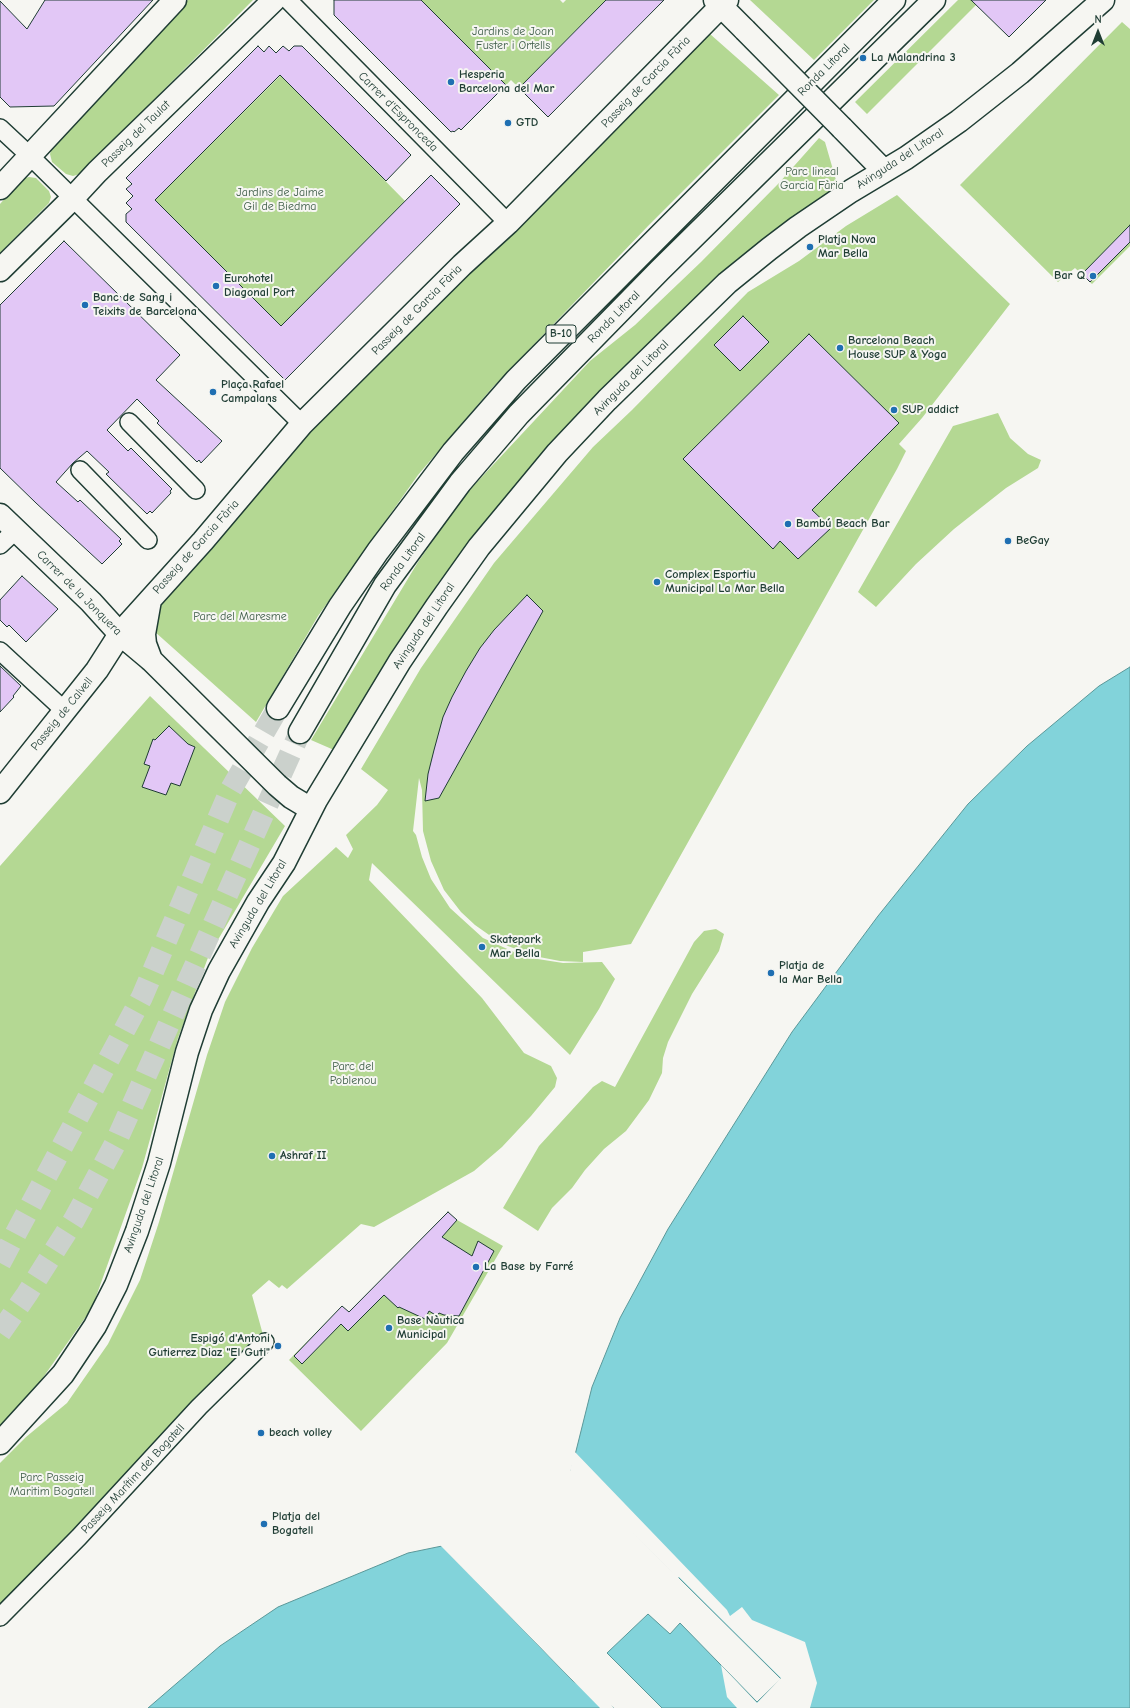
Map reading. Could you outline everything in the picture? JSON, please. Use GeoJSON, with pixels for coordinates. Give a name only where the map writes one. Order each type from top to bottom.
{"type":"FeatureCollection","features":[{"type":"Feature","properties":{"kind":"main road"},"geometry":{"type":"LineString","coordinates":[[0,188],[175,0]]}},
{"type":"Feature","properties":{"kind":"main road","name":"Passeig del Taulat"},"geometry":{"type":"LineString","coordinates":[[0,270],[72,199],[97,172],[274,0]]}},
{"type":"Feature","properties":{"kind":"main road","name":"Ronda Litoral"},"geometry":{"type":"LineString","coordinates":[[278,708],[340,606],[378,551],[453,452],[510,386],[894,0]]}},
{"type":"Feature","properties":{"kind":"main road","name":"Ronda Litoral"},"geometry":{"type":"LineString","coordinates":[[300,732],[385,585],[460,483],[519,414],[660,270],[934,0]]}},
{"type":"Feature","properties":{"kind":"main road","name":"Avinguda del Litoral"},"geometry":{"type":"LineString","coordinates":[[0,1443],[63,1374],[95,1326],[116,1285],[137,1231],[159,1163],[187,1052],[201,1010],[219,971],[242,929],[284,864],[311,810],[422,628],[464,568],[496,526],[557,453],[607,400],[727,284],[798,227],[851,191],[924,146],[988,98],[1058,41],[1103,0]]}},
{"type":"Feature","properties":{"kind":"main road"},"geometry":{"type":"LineString","coordinates":[[721,2],[745,30],[884,171]]}},
{"type":"Feature","properties":{"kind":"main road","name":"Passeig de Garcia Fària"},"geometry":{"type":"LineString","coordinates":[[120,634],[203,541],[302,424],[462,265],[508,223],[721,2]]}},
{"type":"Feature","properties":{"kind":"main road","name":"Carrer de la Jonquera"},"geometry":{"type":"LineString","coordinates":[[0,515],[91,602],[120,634],[155,665],[277,785],[291,797],[311,810]]}},
{"type":"Feature","properties":{"kind":"main road"},"geometry":{"type":"LineString","coordinates":[[150,599],[144,634],[145,644],[155,665]]}},
{"type":"Feature","properties":{"kind":"main road","name":"Passeig de Calvell"},"geometry":{"type":"LineString","coordinates":[[0,792],[97,670],[120,634]]}},
{"type":"Feature","properties":{"kind":"street","name":"Carrer d'Espronceda"},"geometry":{"type":"LineString","coordinates":[[288,0],[508,223]]}},
{"type":"Feature","properties":{"kind":"street"},"geometry":{"type":"LineString","coordinates":[[0,128],[302,424]]}},
{"type":"Feature","properties":{"kind":"street"},"geometry":{"type":"LineString","coordinates":[[129,422],[196,490]]}},
{"type":"Feature","properties":{"kind":"street"},"geometry":{"type":"LineString","coordinates":[[80,470],[148,540]]}},
{"type":"Feature","properties":{"kind":"street"},"geometry":{"type":"LineString","coordinates":[[0,545],[16,530]]}},
{"type":"Feature","properties":{"kind":"street"},"geometry":{"type":"LineString","coordinates":[[0,651],[65,710]]}},
{"type":"Feature","properties":{"kind":"street","name":"Passeig Marítim del Bogatell"},"geometry":{"type":"LineString","coordinates":[[0,1617],[79,1537],[199,1407],[265,1342]]}},
{"type":"Feature","properties":{"kind":"green space"},"geometry":{"type":"Polygon","coordinates":[[[188,0],[253,0],[80,174],[73,176],[66,174],[52,162],[50,154],[52,148],[188,0]]]}},
{"type":"Feature","properties":{"kind":"green space","name":"Jardins de Joan Fuster i Ortells"},"geometry":{"type":"Polygon","coordinates":[[[421,0],[560,0],[563,3],[566,0],[606,0],[519,88],[511,80],[506,85],[421,0]]]}},
{"type":"Feature","properties":{"kind":"green space"},"geometry":{"type":"Polygon","coordinates":[[[750,0],[874,0],[814,60],[750,0]]]}},
{"type":"Feature","properties":{"kind":"green space"},"geometry":{"type":"Polygon","coordinates":[[[958,0],[981,0],[867,114],[855,102],[958,0]]]}},
{"type":"Feature","properties":{"kind":"green space"},"geometry":{"type":"Polygon","coordinates":[[[1122,22],[1130,29],[1130,246],[1092,284],[1075,268],[1058,282],[960,185],[1122,22]]]}},
{"type":"Feature","properties":{"kind":"green space","name":"Parc del Maresme"},"geometry":{"type":"Polygon","coordinates":[[[710,34],[779,95],[648,226],[492,388],[418,475],[318,616],[256,722],[145,623],[329,412],[710,34]]]}},
{"type":"Feature","properties":{"kind":"green space","name":"Jardins de Jaime Gil de Biedma"},"geometry":{"type":"Polygon","coordinates":[[[281,75],[405,201],[281,326],[155,200],[281,75]]]}},
{"type":"Feature","properties":{"kind":"green space","name":"Parc lineal Garcia Fària"},"geometry":{"type":"Polygon","coordinates":[[[819,138],[825,142],[838,187],[736,260],[541,454],[439,582],[334,750],[311,740],[418,562],[464,496],[590,361],[635,325],[701,262],[778,184],[819,138]]]}},
{"type":"Feature","properties":{"kind":"green space"},"geometry":{"type":"Polygon","coordinates":[[[29,177],[36,178],[49,191],[51,197],[49,203],[0,253],[0,204],[22,179],[29,177]]]}},
{"type":"Feature","properties":{"kind":"green space"},"geometry":{"type":"Polygon","coordinates":[[[897,195],[1010,304],[922,418],[899,444],[906,451],[897,469],[631,944],[583,952],[583,962],[560,961],[534,956],[508,946],[475,925],[461,912],[444,890],[431,861],[423,831],[422,790],[419,778],[413,831],[416,835],[422,857],[431,879],[450,908],[483,938],[525,957],[563,963],[602,962],[615,979],[599,1009],[570,1055],[372,863],[369,880],[482,998],[524,1053],[551,1066],[557,1078],[555,1087],[531,1116],[502,1147],[474,1171],[374,1227],[361,1224],[287,1289],[282,1285],[279,1288],[269,1280],[252,1295],[265,1342],[0,1614],[0,1463],[26,1437],[67,1403],[108,1344],[140,1280],[159,1222],[207,1055],[225,1002],[252,948],[283,896],[336,847],[348,858],[353,849],[346,835],[377,805],[388,790],[361,769],[421,668],[494,563],[593,447],[632,410],[748,292],[799,261],[846,226],[897,195]]]}},
{"type":"Feature","properties":{"kind":"green space"},"geometry":{"type":"Polygon","coordinates":[[[998,413],[1010,438],[1028,454],[1041,460],[1038,468],[1006,488],[954,529],[916,564],[876,607],[858,592],[953,426],[998,413]]]}},
{"type":"Feature","properties":{"kind":"green space"},"geometry":{"type":"Polygon","coordinates":[[[150,696],[285,826],[209,955],[178,1038],[142,1168],[92,1308],[30,1396],[0,1426],[0,866],[150,696]]]}},
{"type":"Feature","properties":{"kind":"green space"},"geometry":{"type":"Polygon","coordinates":[[[716,929],[724,934],[719,951],[692,994],[668,1042],[663,1058],[662,1073],[649,1100],[626,1131],[604,1149],[585,1170],[572,1188],[552,1208],[538,1231],[503,1208],[539,1146],[593,1087],[602,1081],[615,1087],[694,942],[704,931],[716,929]]]}},
{"type":"Feature","properties":{"kind":"green space","name":"Base Nàutica Municipal"},"geometry":{"type":"Polygon","coordinates":[[[448,1212],[457,1220],[503,1246],[447,1343],[361,1431],[289,1360],[342,1306],[349,1312],[448,1212]]]}},
{"type":"Feature","properties":{"kind":"water"},"geometry":{"type":"Polygon","coordinates":[[[1130,667],[1130,1708],[662,1708],[607,1653],[648,1614],[670,1634],[680,1623],[757,1702],[781,1679],[571,1471],[592,1387],[620,1318],[668,1229],[792,1032],[878,916],[968,804],[1027,746],[1099,686],[1130,667]]]}},
{"type":"Feature","properties":{"kind":"water"},"geometry":{"type":"Polygon","coordinates":[[[442,1546],[573,1681],[614,1708],[148,1708],[220,1646],[278,1607],[408,1553],[442,1546]]]}},
{"type":"Feature","properties":{"kind":"pier"},"geometry":{"type":"Polygon","coordinates":[[[574,1451],[727,1610],[730,1616],[742,1607],[752,1620],[805,1642],[817,1683],[810,1708],[737,1708],[727,1697],[721,1665],[757,1703],[781,1678],[570,1472],[574,1451]]]}},
{"type":"Feature","properties":{"kind":"pier"},"geometry":{"type":"Polygon","coordinates":[[[440,1545],[443,1545],[573,1679],[579,1672],[581,1672],[580,1674],[614,1708],[600,1708],[440,1545]]]}},
{"type":"Feature","properties":{"kind":"building"},"geometry":{"type":"Polygon","coordinates":[[[45,0],[153,0],[54,106],[10,107],[0,97],[0,1],[27,29],[45,0]]]}},
{"type":"Feature","properties":{"kind":"building"},"geometry":{"type":"Polygon","coordinates":[[[334,0],[421,0],[506,85],[461,130],[459,128],[454,132],[451,132],[334,15],[334,0]]]}},
{"type":"Feature","properties":{"kind":"building"},"geometry":{"type":"Polygon","coordinates":[[[606,0],[664,0],[548,117],[519,88],[606,0]]]}},
{"type":"Feature","properties":{"kind":"building"},"geometry":{"type":"Polygon","coordinates":[[[971,0],[1046,0],[1009,37],[971,0]]]}},
{"type":"Feature","properties":{"kind":"building"},"geometry":{"type":"Polygon","coordinates":[[[258,46],[264,52],[269,46],[276,53],[283,46],[289,51],[294,46],[302,46],[411,155],[386,181],[280,75],[155,200],[281,326],[431,175],[460,204],[285,380],[126,222],[126,214],[132,209],[126,203],[133,196],[126,189],[132,184],[126,178],[258,46]]]}},
{"type":"Feature","properties":{"kind":"building"},"geometry":{"type":"Polygon","coordinates":[[[1130,225],[1130,242],[1090,282],[1082,274],[1130,225]]]}},
{"type":"Feature","properties":{"kind":"building"},"geometry":{"type":"Polygon","coordinates":[[[64,241],[180,355],[156,380],[222,441],[201,463],[199,460],[197,462],[157,423],[159,421],[137,399],[107,430],[128,451],[131,448],[172,489],[170,491],[171,493],[152,513],[150,511],[147,514],[106,474],[109,472],[87,451],[73,463],[56,482],[78,502],[80,500],[121,539],[119,541],[122,544],[102,564],[0,468],[0,305],[64,241]]]}},
{"type":"Feature","properties":{"kind":"building"},"geometry":{"type":"Polygon","coordinates":[[[743,316],[769,342],[740,371],[714,345],[743,316]]]}},
{"type":"Feature","properties":{"kind":"building"},"geometry":{"type":"Polygon","coordinates":[[[809,334],[899,423],[812,510],[831,528],[798,559],[780,541],[773,549],[683,459],[809,334]]]}},
{"type":"Feature","properties":{"kind":"building"},"geometry":{"type":"Polygon","coordinates":[[[22,576],[58,609],[26,642],[9,625],[7,627],[0,620],[0,600],[22,576]]]}},
{"type":"Feature","properties":{"kind":"building"},"geometry":{"type":"Polygon","coordinates":[[[527,595],[543,611],[439,798],[425,801],[428,774],[434,750],[443,717],[452,697],[480,648],[494,630],[527,595]]]}},
{"type":"Feature","properties":{"kind":"building"},"geometry":{"type":"Polygon","coordinates":[[[0,666],[21,686],[13,696],[14,697],[0,712],[0,666]]]}},
{"type":"Feature","properties":{"kind":"building"},"geometry":{"type":"Polygon","coordinates":[[[169,726],[188,744],[195,747],[180,786],[171,783],[166,795],[142,787],[150,766],[144,764],[153,739],[155,740],[169,726]]]}},
{"type":"Feature","properties":{"kind":"building"},"geometry":{"type":"Polygon","coordinates":[[[448,1212],[457,1220],[442,1237],[472,1256],[478,1241],[494,1251],[459,1316],[444,1315],[439,1313],[437,1316],[429,1311],[425,1319],[399,1307],[398,1308],[384,1295],[348,1331],[341,1324],[302,1364],[294,1356],[342,1306],[349,1312],[448,1212]]]}},
{"type":"Feature","properties":{"kind":"tunnel"},"geometry":{"type":"LineString","coordinates":[[0,1263],[142,997],[230,791],[278,708]]}},
{"type":"Feature","properties":{"kind":"tunnel"},"geometry":{"type":"LineString","coordinates":[[0,1333],[27,1294],[74,1220],[115,1144],[300,732]]}},
{"type":"Feature","properties":{"kind":"place","name":"La Malandrina 3"},"geometry":{"type":"Point","coordinates":[863,58]}},
{"type":"Feature","properties":{"kind":"place","name":"Hesperia Barcelona del Mar"},"geometry":{"type":"Point","coordinates":[451,82]}},
{"type":"Feature","properties":{"kind":"place","name":"GTD"},"geometry":{"type":"Point","coordinates":[508,123]}},
{"type":"Feature","properties":{"kind":"place","name":"Platja Nova Mar Bella"},"geometry":{"type":"Point","coordinates":[810,247]}},
{"type":"Feature","properties":{"kind":"place","name":"Bar Q"},"geometry":{"type":"Point","coordinates":[1093,276]}},
{"type":"Feature","properties":{"kind":"place","name":"Eurohotel Diagonal Port"},"geometry":{"type":"Point","coordinates":[216,286]}},
{"type":"Feature","properties":{"kind":"place","name":"Banc de Sang i Teixits de Barcelona"},"geometry":{"type":"Point","coordinates":[85,305]}},
{"type":"Feature","properties":{"kind":"place","name":"Barcelona Beach House SUP & Yoga"},"geometry":{"type":"Point","coordinates":[840,348]}},
{"type":"Feature","properties":{"kind":"place","name":"Plaça Rafael Campalans"},"geometry":{"type":"Point","coordinates":[213,392]}},
{"type":"Feature","properties":{"kind":"place","name":"SUP addict"},"geometry":{"type":"Point","coordinates":[894,410]}},
{"type":"Feature","properties":{"kind":"place","name":"Bambú Beach Bar"},"geometry":{"type":"Point","coordinates":[788,524]}},
{"type":"Feature","properties":{"kind":"place","name":"BeGay"},"geometry":{"type":"Point","coordinates":[1008,541]}},
{"type":"Feature","properties":{"kind":"place","name":"Complex Esportiu Municipal La Mar Bella"},"geometry":{"type":"Point","coordinates":[657,582]}},
{"type":"Feature","properties":{"kind":"place","name":"Skatepark Mar Bella"},"geometry":{"type":"Point","coordinates":[482,947]}},
{"type":"Feature","properties":{"kind":"place","name":"Platja de la Mar Bella"},"geometry":{"type":"Point","coordinates":[771,973]}},
{"type":"Feature","properties":{"kind":"place","name":"Ashraf II"},"geometry":{"type":"Point","coordinates":[272,1156]}},
{"type":"Feature","properties":{"kind":"place","name":"La Base by Farré"},"geometry":{"type":"Point","coordinates":[476,1267]}},
{"type":"Feature","properties":{"kind":"place","name":"Base Nàutica Municipal"},"geometry":{"type":"Point","coordinates":[389,1328]}},
{"type":"Feature","properties":{"kind":"place","name":"Espigó d'Antoni Gutierrez Diaz \"El Guti\""},"geometry":{"type":"Point","coordinates":[278,1346]}},
{"type":"Feature","properties":{"kind":"place","name":"beach volley"},"geometry":{"type":"Point","coordinates":[261,1433]}},
{"type":"Feature","properties":{"kind":"place","name":"Platja del Bogatell"},"geometry":{"type":"Point","coordinates":[264,1524]}},
{"type":"Feature","properties":{"kind":"park label","name":"Parc del Poblenou"},"geometry":{"type":"Point","coordinates":[353,1074]}},
{"type":"Feature","properties":{"kind":"park label","name":"Parc Passeig Maritim Bogatell"},"geometry":{"type":"Point","coordinates":[52,1485]}}]}
